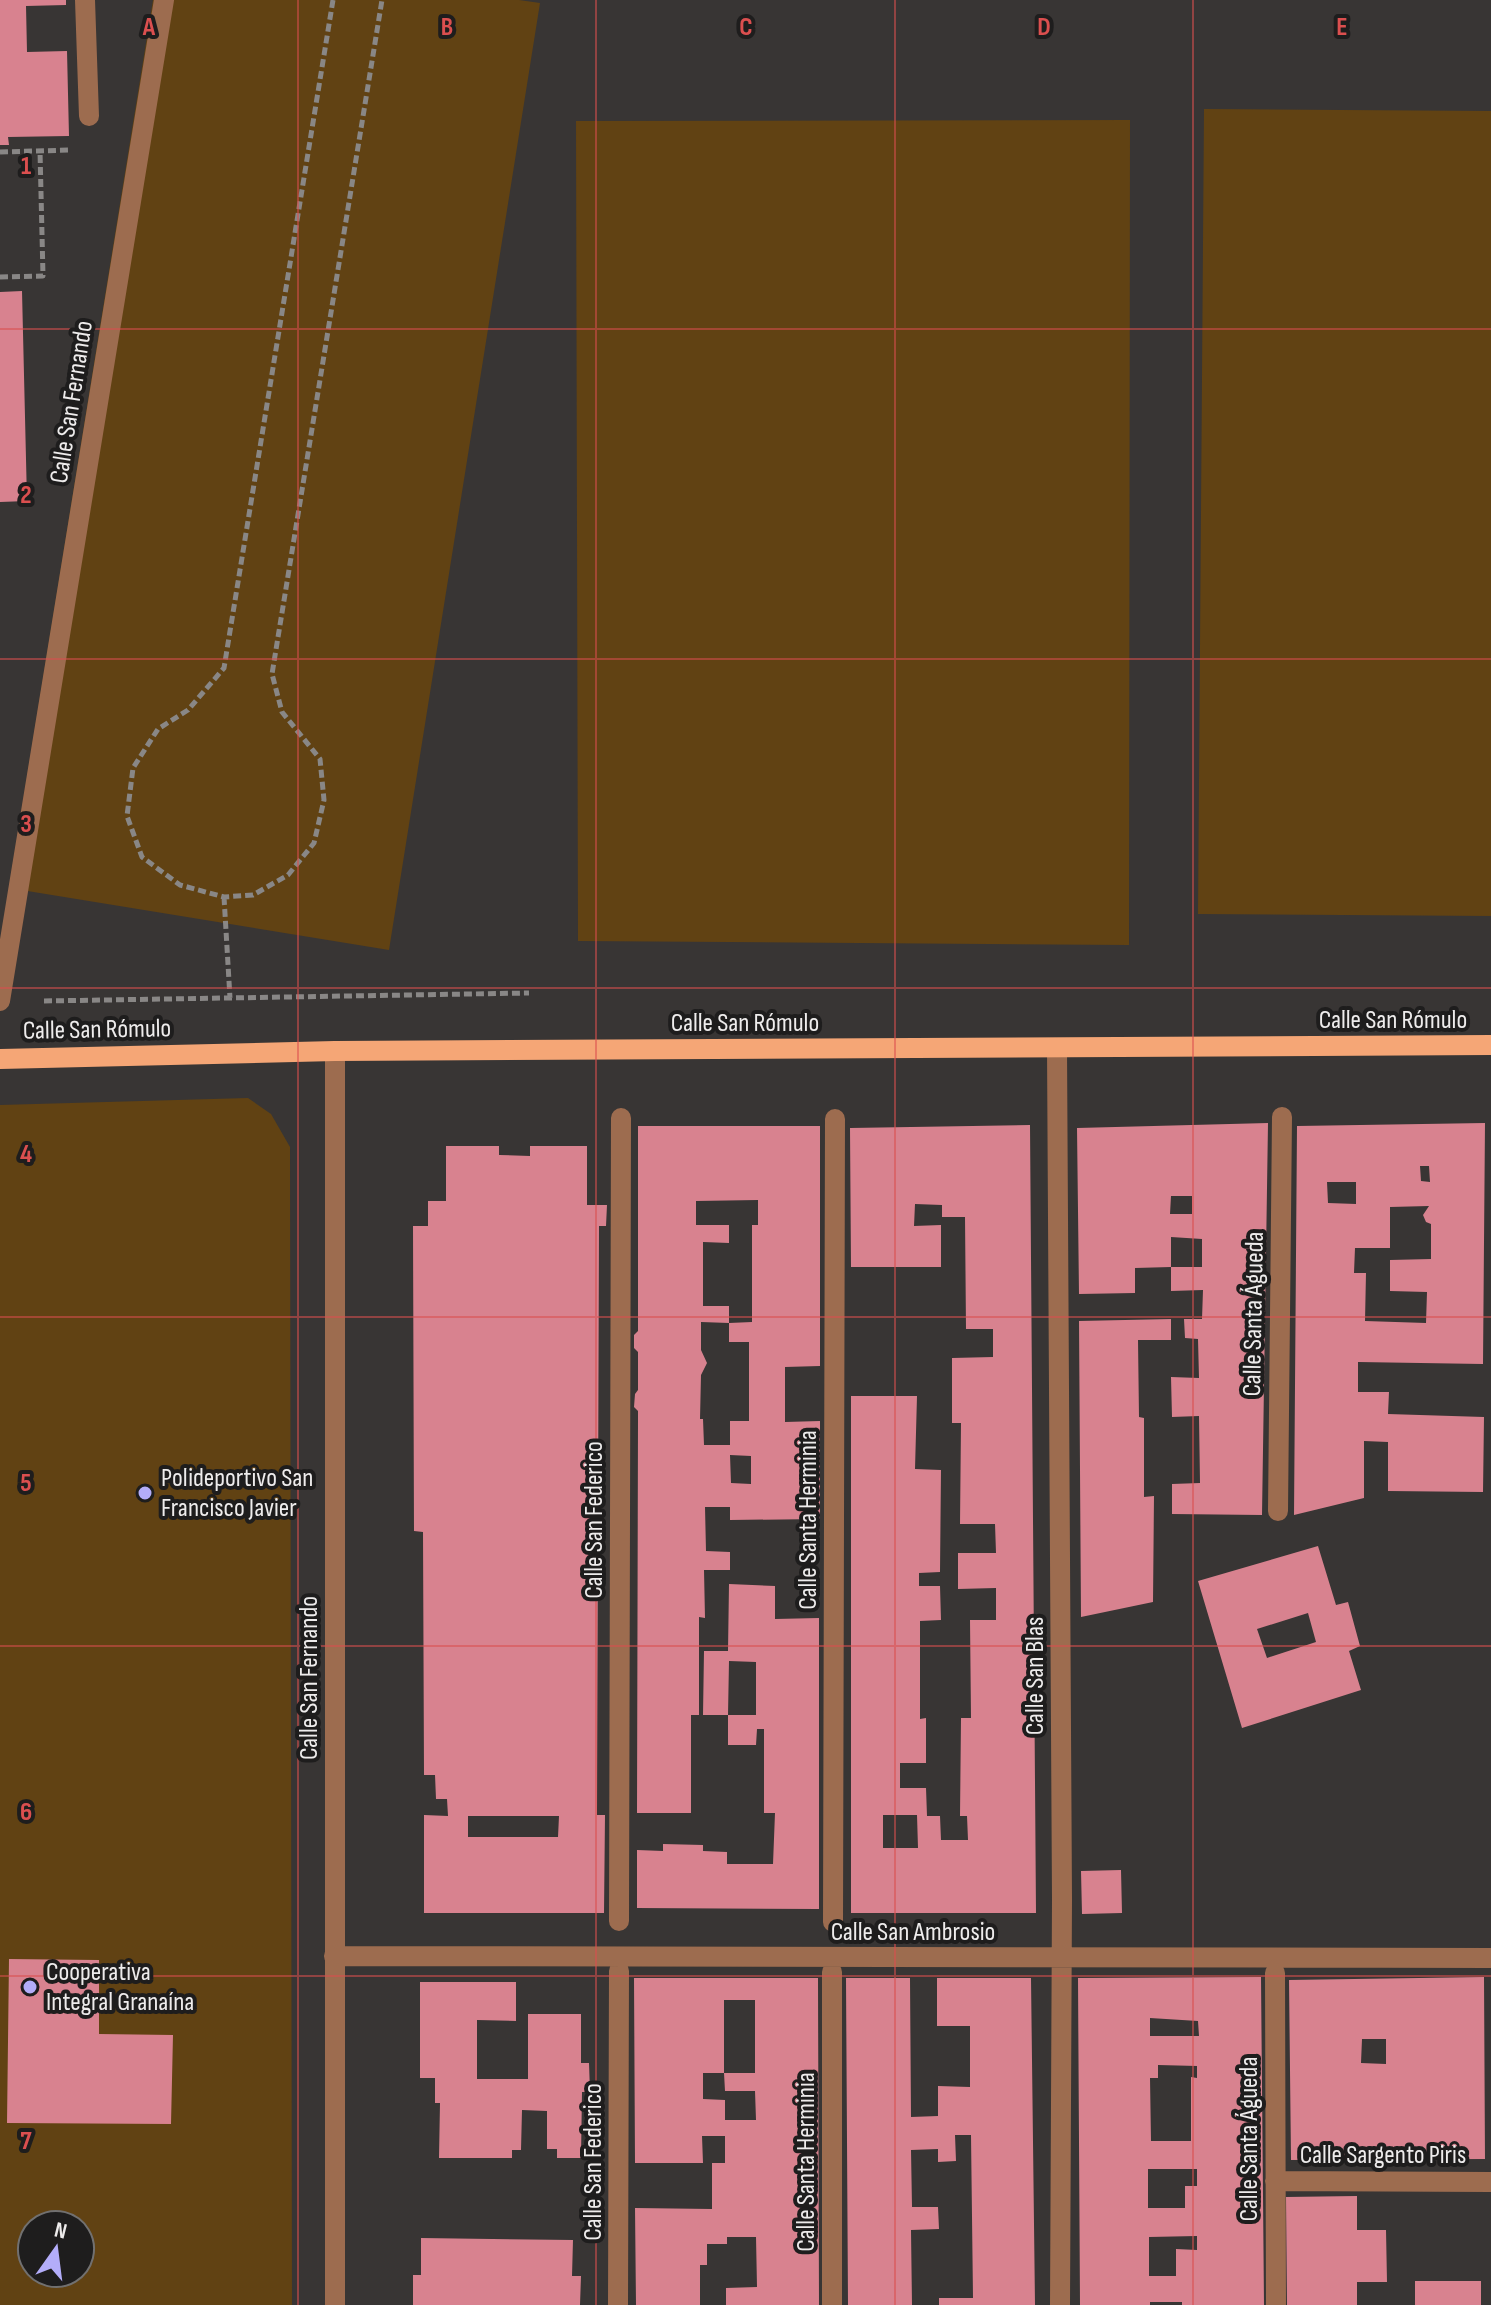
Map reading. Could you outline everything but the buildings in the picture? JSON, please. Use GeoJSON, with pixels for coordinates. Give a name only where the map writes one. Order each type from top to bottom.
{"type":"FeatureCollection","features":[{"type":"Feature","properties":{"kind":"main road","name":"Calle San Rómulo"},"geometry":{"type":"LineString","coordinates":[[0,1059],[335,1051],[1491,1045]]}},
{"type":"Feature","properties":{"kind":"street"},"geometry":{"type":"LineString","coordinates":[[85,0],[89,116]]}},
{"type":"Feature","properties":{"kind":"street","name":"Calle San Fernando"},"geometry":{"type":"LineString","coordinates":[[0,1001],[164,0]]}},
{"type":"Feature","properties":{"kind":"street","name":"Calle San Blas"},"geometry":{"type":"LineString","coordinates":[[1057,1048],[1062,1958],[1060,2305]]}},
{"type":"Feature","properties":{"kind":"street","name":"Calle San Fernando"},"geometry":{"type":"LineString","coordinates":[[335,1051],[335,2305]]}},
{"type":"Feature","properties":{"kind":"street","name":"Calle Santa Águeda"},"geometry":{"type":"LineString","coordinates":[[1278,1511],[1282,1117]]}},
{"type":"Feature","properties":{"kind":"street","name":"Calle San Federico"},"geometry":{"type":"LineString","coordinates":[[619,1921],[621,1118]]}},
{"type":"Feature","properties":{"kind":"street","name":"Calle Santa Herminia"},"geometry":{"type":"LineString","coordinates":[[833,1922],[835,1119]]}},
{"type":"Feature","properties":{"kind":"street","name":"Calle San Ambrosio"},"geometry":{"type":"LineString","coordinates":[[334,1956],[1491,1958]]}},
{"type":"Feature","properties":{"kind":"street","name":"Calle San Federico"},"geometry":{"type":"LineString","coordinates":[[618,2305],[619,1971]]}},
{"type":"Feature","properties":{"kind":"street","name":"Calle Santa Herminia"},"geometry":{"type":"LineString","coordinates":[[832,1972],[832,2305]]}},
{"type":"Feature","properties":{"kind":"street","name":"Calle Santa Águeda"},"geometry":{"type":"LineString","coordinates":[[1275,1973],[1276,2305]]}},
{"type":"Feature","properties":{"kind":"street","name":"Calle Sargento Piris"},"geometry":{"type":"LineString","coordinates":[[1275,2181],[1491,2182]]}},
{"type":"Feature","properties":{"kind":"path"},"geometry":{"type":"LineString","coordinates":[[333,0],[224,668],[188,710],[158,729],[133,768],[127,816],[142,857],[180,885],[224,897],[253,895],[288,875],[314,843],[324,800],[320,759],[282,712],[272,674],[382,0]]}},
{"type":"Feature","properties":{"kind":"path"},"geometry":{"type":"LineString","coordinates":[[0,152],[76,149],[74,117],[89,116]]}},
{"type":"Feature","properties":{"kind":"path"},"geometry":{"type":"LineString","coordinates":[[0,277],[43,276],[40,151]]}},
{"type":"Feature","properties":{"kind":"path"},"geometry":{"type":"LineString","coordinates":[[224,897],[230,998]]}},
{"type":"Feature","properties":{"kind":"path"},"geometry":{"type":"LineString","coordinates":[[44,1001],[529,993]]}},
{"type":"Feature","properties":{"kind":"shaded area"},"geometry":{"type":"Polygon","coordinates":[[[153,0],[519,0],[540,3],[389,950],[9,888],[153,0]]]}},
{"type":"Feature","properties":{"kind":"shaded area"},"geometry":{"type":"Polygon","coordinates":[[[1204,109],[1491,111],[1491,916],[1198,914],[1204,109]]]}},
{"type":"Feature","properties":{"kind":"shaded area"},"geometry":{"type":"Polygon","coordinates":[[[1130,120],[1129,945],[578,941],[576,121],[1130,120]]]}},
{"type":"Feature","properties":{"kind":"shaded area","name":"Polideportivo San Francisco Javier"},"geometry":{"type":"Polygon","coordinates":[[[248,1098],[271,1114],[290,1147],[292,2305],[0,2305],[0,1105],[248,1098]]]}},
{"type":"Feature","properties":{"kind":"place","name":"Polideportivo San Francisco Javier"},"geometry":{"type":"Point","coordinates":[145,1493]}},
{"type":"Feature","properties":{"kind":"place","name":"Cooperativa Integral Granaína"},"geometry":{"type":"Point","coordinates":[30,1987]}}]}
